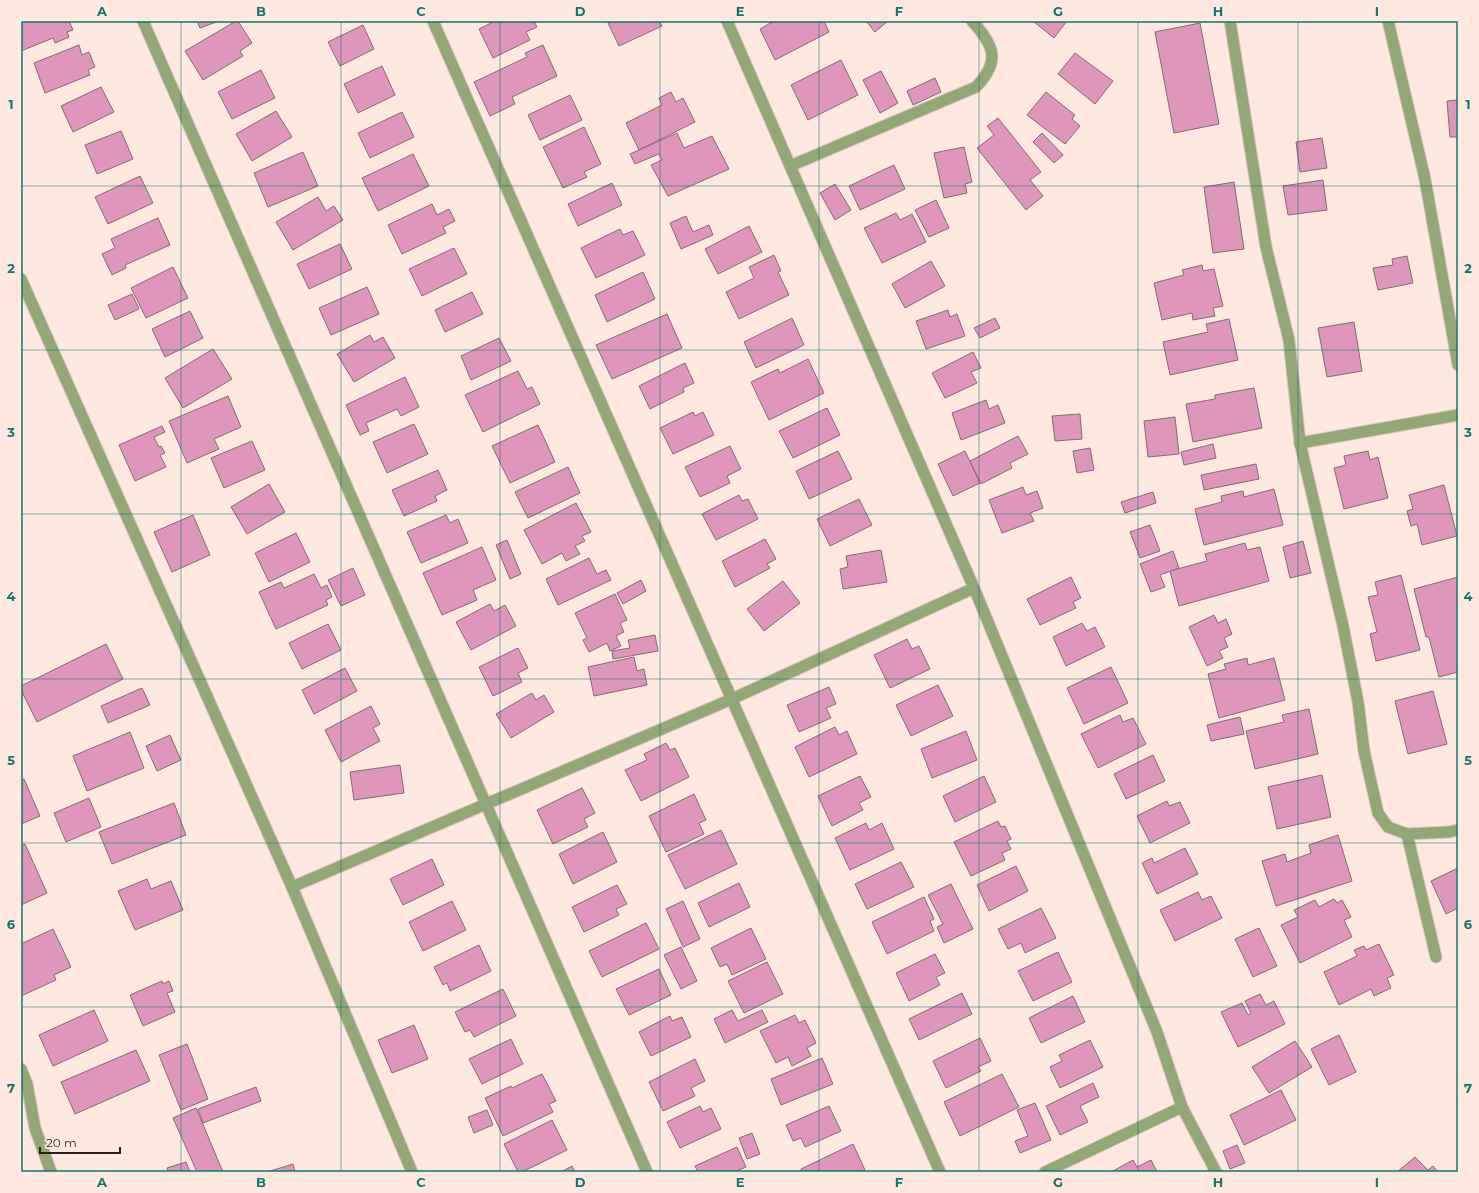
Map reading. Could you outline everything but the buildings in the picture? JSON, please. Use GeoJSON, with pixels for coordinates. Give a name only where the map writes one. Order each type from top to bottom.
{"type":"FeatureCollection","features":[{"type":"Feature","properties":{"kind":"street"},"geometry":{"type":"LineString","coordinates":[[143,21],[647,1172]]}},
{"type":"Feature","properties":{"kind":"street"},"geometry":{"type":"LineString","coordinates":[[433,21],[940,1172]]}},
{"type":"Feature","properties":{"kind":"street"},"geometry":{"type":"LineString","coordinates":[[727,21],[974,588],[1157,1032],[1182,1107],[1216,1172]]}},
{"type":"Feature","properties":{"kind":"street"},"geometry":{"type":"LineString","coordinates":[[790,166],[976,87],[986,77],[991,67],[992,54],[987,37],[972,21]]}},
{"type":"Feature","properties":{"kind":"street"},"geometry":{"type":"LineString","coordinates":[[1230,21],[1266,247],[1289,340],[1300,443],[1343,626],[1358,702],[1364,751],[1378,814],[1388,827],[1407,834],[1449,832],[1458,830]]}},
{"type":"Feature","properties":{"kind":"street"},"geometry":{"type":"LineString","coordinates":[[1388,21],[1425,179],[1458,365]]}},
{"type":"Feature","properties":{"kind":"street"},"geometry":{"type":"LineString","coordinates":[[21,279],[292,887],[412,1172]]}},
{"type":"Feature","properties":{"kind":"street"},"geometry":{"type":"LineString","coordinates":[[1300,443],[1458,415]]}},
{"type":"Feature","properties":{"kind":"street"},"geometry":{"type":"LineString","coordinates":[[292,887],[732,699],[974,588]]}},
{"type":"Feature","properties":{"kind":"street"},"geometry":{"type":"LineString","coordinates":[[1407,834],[1436,957]]}},
{"type":"Feature","properties":{"kind":"street"},"geometry":{"type":"LineString","coordinates":[[21,1069],[27,1084],[35,1128],[51,1172]]}},
{"type":"Feature","properties":{"kind":"street"},"geometry":{"type":"LineString","coordinates":[[1045,1172],[1182,1107]]}}]}
